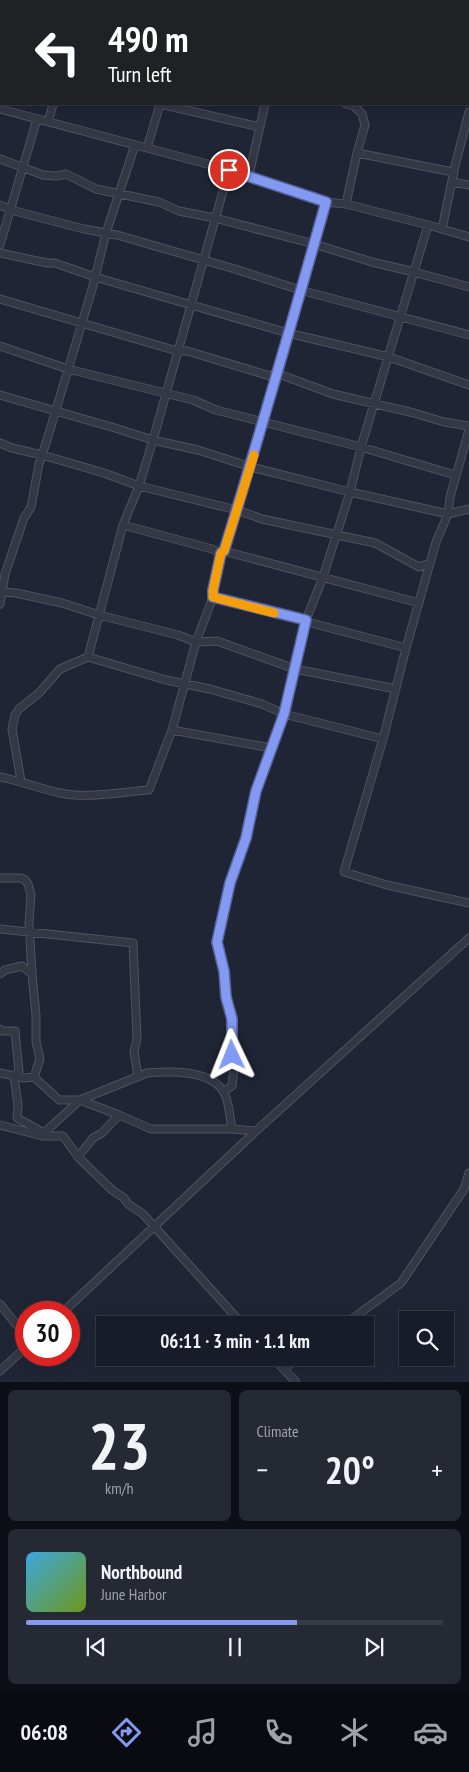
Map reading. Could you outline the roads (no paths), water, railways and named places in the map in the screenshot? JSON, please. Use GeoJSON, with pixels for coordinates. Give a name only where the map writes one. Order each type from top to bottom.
{"type":"FeatureCollection","features":[{"type":"Feature","properties":{"kind":"street"},"geometry":{"type":"LineString","coordinates":[[48,122],[53,105]]}},
{"type":"Feature","properties":{"kind":"street"},"geometry":{"type":"LineString","coordinates":[[147,148],[160,105]]}},
{"type":"Feature","properties":{"kind":"street"},"geometry":{"type":"LineString","coordinates":[[164,105],[260,128]]}},
{"type":"Feature","properties":{"kind":"street"},"geometry":{"type":"LineString","coordinates":[[249,176],[265,105]]}},
{"type":"Feature","properties":{"kind":"street"},"geometry":{"type":"LineString","coordinates":[[346,204],[365,125],[362,114],[354,106],[350,105]]}},
{"type":"Feature","properties":{"kind":"street"},"geometry":{"type":"LineString","coordinates":[[0,109],[229,170],[326,202],[346,204],[469,237]]}},
{"type":"Feature","properties":{"kind":"street"},"geometry":{"type":"LineString","coordinates":[[442,229],[453,172],[466,136],[469,112]]}},
{"type":"Feature","properties":{"kind":"street"},"geometry":{"type":"LineString","coordinates":[[0,245],[37,119]]}},
{"type":"Feature","properties":{"kind":"street"},"geometry":{"type":"LineString","coordinates":[[0,604],[5,574],[24,518],[31,507],[39,464],[82,323],[106,233],[134,145]]}},
{"type":"Feature","properties":{"kind":"street"},"geometry":{"type":"LineString","coordinates":[[357,153],[453,172]]}},
{"type":"Feature","properties":{"kind":"street"},"geometry":{"type":"LineString","coordinates":[[0,158],[43,175],[56,176],[66,174],[96,189],[159,202],[179,211],[215,218],[469,287]]}},
{"type":"Feature","properties":{"kind":"street"},"geometry":{"type":"LineString","coordinates":[[88,657],[123,525],[139,486],[153,440],[229,170]]}},
{"type":"Feature","properties":{"kind":"street"},"geometry":{"type":"LineString","coordinates":[[452,182],[469,185]]}},
{"type":"Feature","properties":{"kind":"street"},"geometry":{"type":"LineString","coordinates":[[0,777],[21,781],[62,794],[84,795],[149,790],[172,730],[196,642],[213,597],[213,590],[223,552],[251,467],[262,421],[326,202]]}},
{"type":"Feature","properties":{"kind":"street"},"geometry":{"type":"LineString","coordinates":[[0,205],[11,210],[84,230],[117,235],[242,271],[300,290],[469,335]]}},
{"type":"Feature","properties":{"kind":"street"},"geometry":{"type":"LineString","coordinates":[[224,1091],[232,1086],[234,1068],[231,1042],[232,1019],[226,997],[224,971],[217,942],[230,883],[246,838],[256,791],[284,714],[306,620],[350,492],[361,447],[428,225]]}},
{"type":"Feature","properties":{"kind":"street"},"geometry":{"type":"LineString","coordinates":[[0,253],[55,263],[192,306],[288,333],[389,357],[469,385]]}},
{"type":"Feature","properties":{"kind":"street"},"geometry":{"type":"LineString","coordinates":[[0,298],[178,352],[187,351],[270,376],[276,374],[333,394],[444,422],[469,426]]}},
{"type":"Feature","properties":{"kind":"street"},"geometry":{"type":"LineString","coordinates":[[0,346],[68,369],[192,400],[216,410],[361,447],[455,475]]}},
{"type":"Feature","properties":{"kind":"street"},"geometry":{"type":"LineString","coordinates":[[0,395],[153,440],[198,450],[251,467],[350,492],[448,514],[469,509]]}},
{"type":"Feature","properties":{"kind":"street"},"geometry":{"type":"LineString","coordinates":[[469,430],[455,475],[448,514],[436,542],[406,648],[384,740],[344,872],[387,885],[469,903]]}},
{"type":"Feature","properties":{"kind":"street"},"geometry":{"type":"LineString","coordinates":[[0,442],[12,448],[104,473],[139,486],[237,510],[262,519],[375,543],[420,567],[430,563]]}},
{"type":"Feature","properties":{"kind":"street"},"geometry":{"type":"LineString","coordinates":[[123,525],[419,603]]}},
{"type":"Feature","properties":{"kind":"street"},"geometry":{"type":"LineString","coordinates":[[2,592],[62,602],[100,615],[178,635],[196,642],[217,641],[295,669],[396,690]]}},
{"type":"Feature","properties":{"kind":"street"},"geometry":{"type":"LineString","coordinates":[[213,597],[306,620],[406,648]]}},
{"type":"Feature","properties":{"kind":"street"},"geometry":{"type":"LineString","coordinates":[[21,781],[12,729],[18,709],[39,693],[60,669],[88,657],[166,680],[262,704],[284,714],[384,740]]}},
{"type":"Feature","properties":{"kind":"street"},"geometry":{"type":"LineString","coordinates":[[172,730],[271,748]]}},
{"type":"Feature","properties":{"kind":"street"},"geometry":{"type":"LineString","coordinates":[[0,878],[21,878],[28,884],[31,895],[29,932],[36,1016],[36,1042],[40,1059],[34,1077]]}},
{"type":"Feature","properties":{"kind":"street"},"geometry":{"type":"LineString","coordinates":[[0,929],[133,943],[136,1039],[134,1051],[138,1076]]}},
{"type":"Feature","properties":{"kind":"street"},"geometry":{"type":"LineString","coordinates":[[75,1301],[256,1132],[469,938]]}},
{"type":"Feature","properties":{"kind":"street"},"geometry":{"type":"LineString","coordinates":[[0,974],[5,970],[22,966],[32,974]]}},
{"type":"Feature","properties":{"kind":"street"},"geometry":{"type":"LineString","coordinates":[[0,1029],[2,1031],[15,1031]]}},
{"type":"Feature","properties":{"kind":"street"},"geometry":{"type":"LineString","coordinates":[[14,1076],[19,1071],[15,1031]]}},
{"type":"Feature","properties":{"kind":"street"},"geometry":{"type":"LineString","coordinates":[[0,1034],[15,1031]]}},
{"type":"Feature","properties":{"kind":"street"},"geometry":{"type":"LineString","coordinates":[[44,1134],[80,1100],[138,1076],[157,1072],[199,1076],[212,1081],[224,1091],[232,1129]]}},
{"type":"Feature","properties":{"kind":"street"},"geometry":{"type":"LineString","coordinates":[[0,1073],[34,1077],[59,1100],[80,1100],[151,1129],[232,1129],[256,1132]]}},
{"type":"Feature","properties":{"kind":"street"},"geometry":{"type":"LineString","coordinates":[[14,1076],[18,1105],[17,1118],[44,1134]]}},
{"type":"Feature","properties":{"kind":"street"},"geometry":{"type":"LineString","coordinates":[[78,1158],[93,1138],[102,1133],[119,1116]]}},
{"type":"Feature","properties":{"kind":"street"},"geometry":{"type":"LineString","coordinates":[[0,1125],[63,1136],[78,1158],[155,1227],[235,1316]]}},
{"type":"Feature","properties":{"kind":"street"},"geometry":{"type":"LineString","coordinates":[[356,1316],[401,1283],[464,1189],[469,1173]]}},
{"type":"Feature","properties":{"kind":"street"},"geometry":{"type":"LineString","coordinates":[[0,1304],[15,1323]]}},
{"type":"Feature","properties":{"kind":"street"},"geometry":{"type":"LineString","coordinates":[[0,1372],[15,1358]]}},
{"type":"Feature","properties":{"kind":"street"},"geometry":{"type":"LineString","coordinates":[[280,1366],[296,1382]]}},
{"type":"Feature","properties":{"kind":"street"},"geometry":{"type":"LineString","coordinates":[[283,1369],[287,1366]]}}]}
